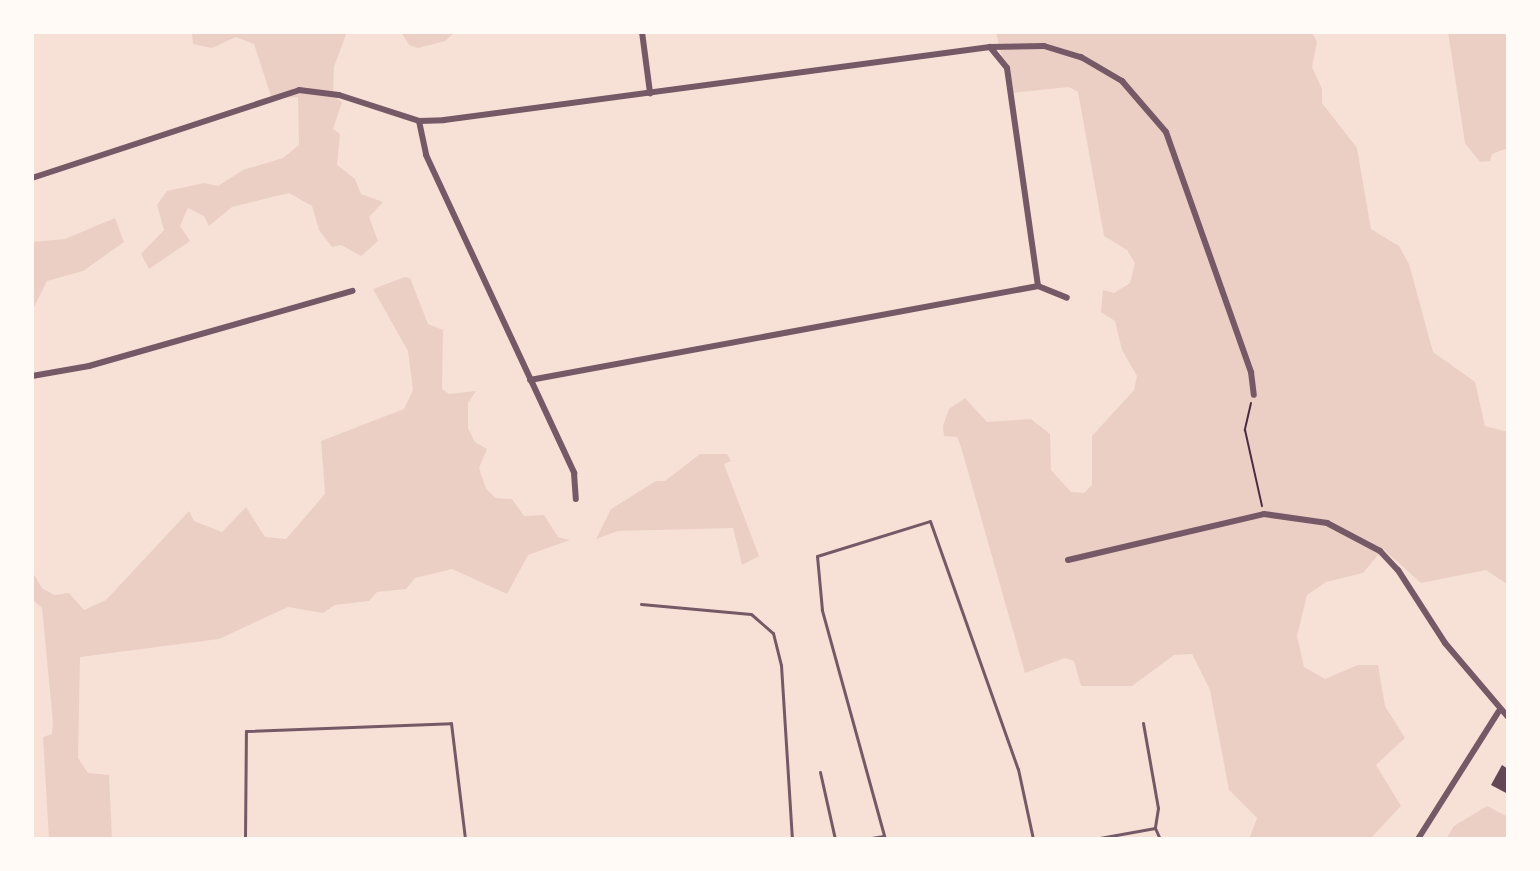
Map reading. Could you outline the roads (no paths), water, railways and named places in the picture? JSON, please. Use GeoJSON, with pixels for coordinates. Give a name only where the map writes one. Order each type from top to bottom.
{"type":"FeatureCollection","features":[{"type":"Feature","properties":{"kind":"street"},"geometry":{"type":"LineString","coordinates":[[642,32],[650,93]]}},
{"type":"Feature","properties":{"kind":"street"},"geometry":{"type":"LineString","coordinates":[[32,178],[289,92],[339,95],[419,121],[1028,44],[1081,57],[1122,81],[1156,115],[1202,230],[1251,372],[1254,395]]}},
{"type":"Feature","properties":{"kind":"street"},"geometry":{"type":"LineString","coordinates":[[990,47],[1007,68],[1038,286]]}},
{"type":"Feature","properties":{"kind":"street"},"geometry":{"type":"LineString","coordinates":[[419,121],[426,155],[574,473],[576,499]]}},
{"type":"Feature","properties":{"kind":"street"},"geometry":{"type":"LineString","coordinates":[[530,380],[1038,286],[1067,298]]}},
{"type":"Feature","properties":{"kind":"street"},"geometry":{"type":"LineString","coordinates":[[32,376],[104,362],[353,291]]}},
{"type":"Feature","properties":{"kind":"street"},"geometry":{"type":"LineString","coordinates":[[1068,560],[1264,514],[1327,523],[1380,551],[1499,711],[1508,717]]}},
{"type":"Feature","properties":{"kind":"street"},"geometry":{"type":"LineString","coordinates":[[1418,839],[1499,711]]}},
{"type":"Feature","properties":{"kind":"lane"},"geometry":{"type":"LineString","coordinates":[[865,839],[884,837],[822,610],[817,556],[930,521],[1018,769],[1033,839]]}},
{"type":"Feature","properties":{"kind":"lane"},"geometry":{"type":"LineString","coordinates":[[641,604],[751,614],[773,633],[781,665],[792,839]]}},
{"type":"Feature","properties":{"kind":"lane"},"geometry":{"type":"LineString","coordinates":[[245,839],[246,731],[451,723],[465,839]]}},
{"type":"Feature","properties":{"kind":"lane"},"geometry":{"type":"LineString","coordinates":[[1143,723],[1158,808],[1155,828],[1160,839]]}},
{"type":"Feature","properties":{"kind":"lane"},"geometry":{"type":"LineString","coordinates":[[820,772],[835,839]]}},
{"type":"Feature","properties":{"kind":"lane"},"geometry":{"type":"LineString","coordinates":[[1094,839],[1155,828]]}}]}
